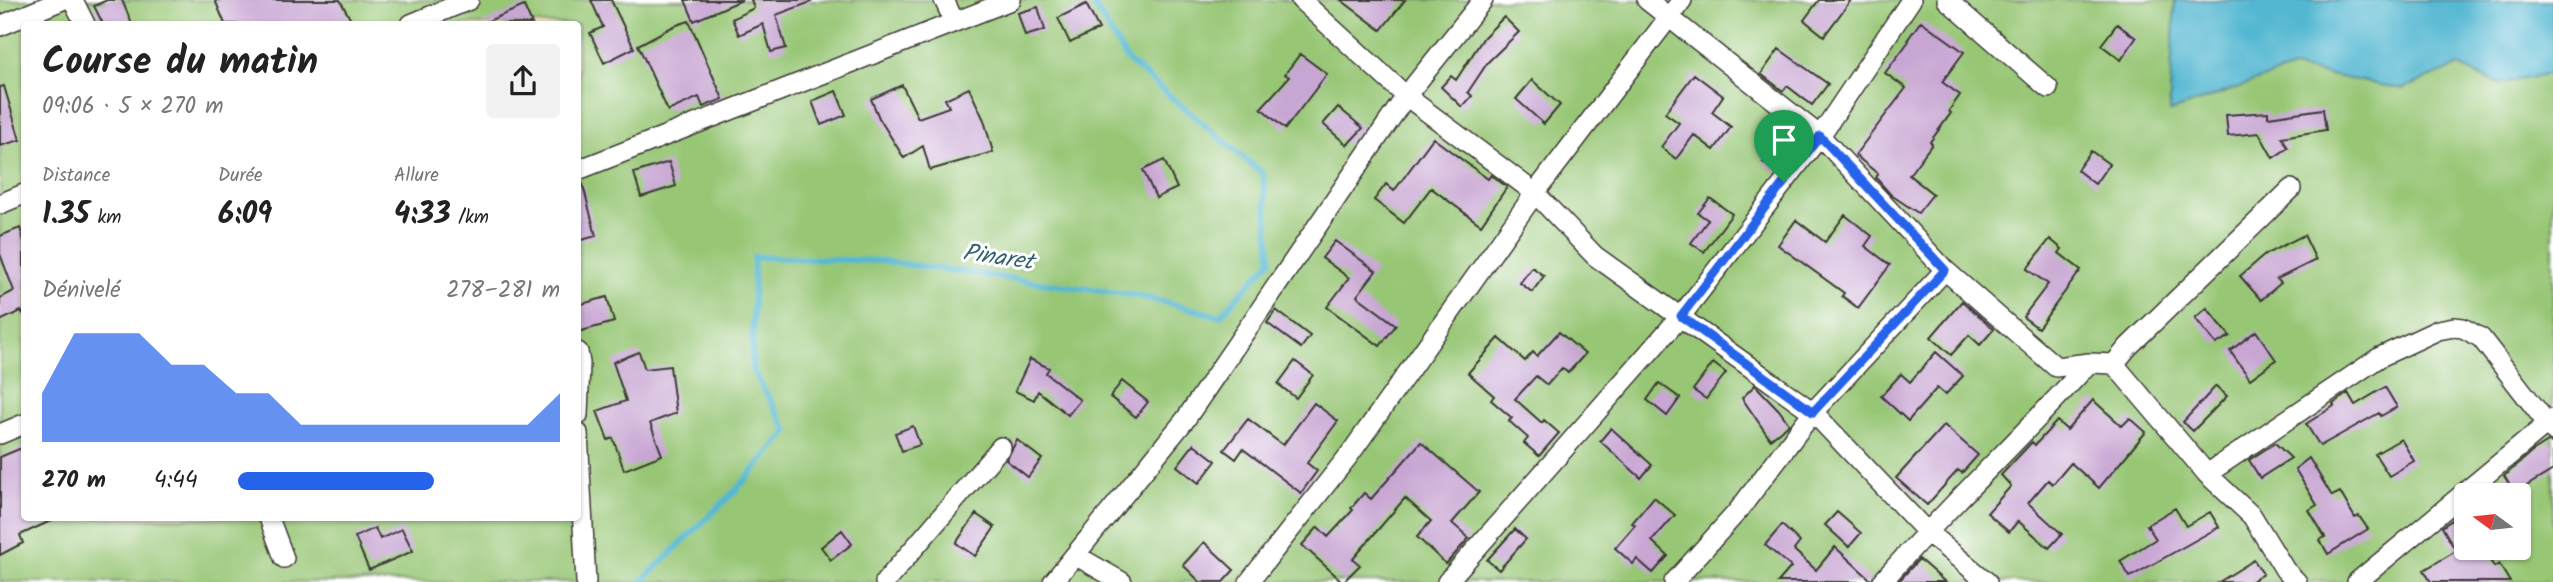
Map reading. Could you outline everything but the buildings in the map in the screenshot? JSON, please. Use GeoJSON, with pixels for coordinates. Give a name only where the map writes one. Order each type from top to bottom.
{"type":"FeatureCollection","features":[{"type":"Feature","properties":{"kind":"street"},"geometry":{"type":"LineString","coordinates":[[0,26],[62,0]]}},
{"type":"Feature","properties":{"kind":"street"},"geometry":{"type":"LineString","coordinates":[[73,0],[84,21]]}},
{"type":"Feature","properties":{"kind":"street"},"geometry":{"type":"LineString","coordinates":[[418,21],[469,0]]}},
{"type":"Feature","properties":{"kind":"street"},"geometry":{"type":"LineString","coordinates":[[944,0],[954,21]]}},
{"type":"Feature","properties":{"kind":"street"},"geometry":{"type":"LineString","coordinates":[[581,169],[1011,0]]}},
{"type":"Feature","properties":{"kind":"street"},"geometry":{"type":"LineString","coordinates":[[1301,0],[1406,96],[1535,193],[1595,256],[1813,412],[1926,531],[1987,582]]}},
{"type":"Feature","properties":{"kind":"street"},"geometry":{"type":"LineString","coordinates":[[1054,582],[1185,420],[1406,96],[1483,0]]}},
{"type":"Feature","properties":{"kind":"street"},"geometry":{"type":"LineString","coordinates":[[1647,0],[1820,136],[1945,270],[2056,367],[2089,363],[2114,365],[2207,474],[2252,516],[2285,570],[2297,582]]}},
{"type":"Feature","properties":{"kind":"street"},"geometry":{"type":"LineString","coordinates":[[1249,582],[1350,454],[1535,193],[1682,0]]}},
{"type":"Feature","properties":{"kind":"street"},"geometry":{"type":"LineString","coordinates":[[1447,582],[1681,316],[1820,136],[1911,0]]}},
{"type":"Feature","properties":{"kind":"street"},"geometry":{"type":"LineString","coordinates":[[1947,0],[2048,88]]}},
{"type":"Feature","properties":{"kind":"street"},"geometry":{"type":"LineString","coordinates":[[2114,365],[2128,346],[2291,189]]}},
{"type":"Feature","properties":{"kind":"street"},"geometry":{"type":"LineString","coordinates":[[0,204],[21,195]]}},
{"type":"Feature","properties":{"kind":"street"},"geometry":{"type":"LineString","coordinates":[[1674,582],[1738,511],[1813,412],[1945,270]]}},
{"type":"Feature","properties":{"kind":"street"},"geometry":{"type":"LineString","coordinates":[[2207,474],[2380,357],[2438,330],[2463,328],[2481,338],[2551,425],[2357,582]]}},
{"type":"Feature","properties":{"kind":"street"},"geometry":{"type":"LineString","coordinates":[[1882,582],[1926,531],[2052,405],[2089,363]]}},
{"type":"Feature","properties":{"kind":"street"},"geometry":{"type":"LineString","coordinates":[[0,434],[21,425]]}},
{"type":"Feature","properties":{"kind":"street"},"geometry":{"type":"LineString","coordinates":[[885,582],[1001,447]]}},
{"type":"Feature","properties":{"kind":"street"},"geometry":{"type":"LineString","coordinates":[[581,489],[586,582]]}},
{"type":"Feature","properties":{"kind":"street"},"geometry":{"type":"LineString","coordinates":[[271,521],[284,558]]}},
{"type":"Feature","properties":{"kind":"street"},"geometry":{"type":"LineString","coordinates":[[1075,555],[1122,582]]}},
{"type":"Feature","properties":{"kind":"green space"},"geometry":{"type":"Polygon","coordinates":[[[0,0],[2553,0],[2553,582],[0,582],[0,0]]]}},
{"type":"Feature","properties":{"kind":"water"},"geometry":{"type":"Polygon","coordinates":[[[2175,0],[2553,0],[2553,73],[2499,84],[2458,66],[2402,89],[2293,68],[2169,112],[2175,0]]]}},
{"type":"Feature","properties":{"kind":"waterway","name":"Pinaret"},"geometry":{"type":"LineString","coordinates":[[641,582],[738,488],[788,431],[752,369],[754,257],[882,261],[1139,296],[1220,316],[1271,260],[1263,174],[1127,60],[1091,0]]}},
{"type":"Feature","properties":{"kind":"route"},"geometry":{"type":"LineString","coordinates":[[1820,136],[1945,270],[1813,412],[1681,316],[1784,182],[1820,136]]}}]}
